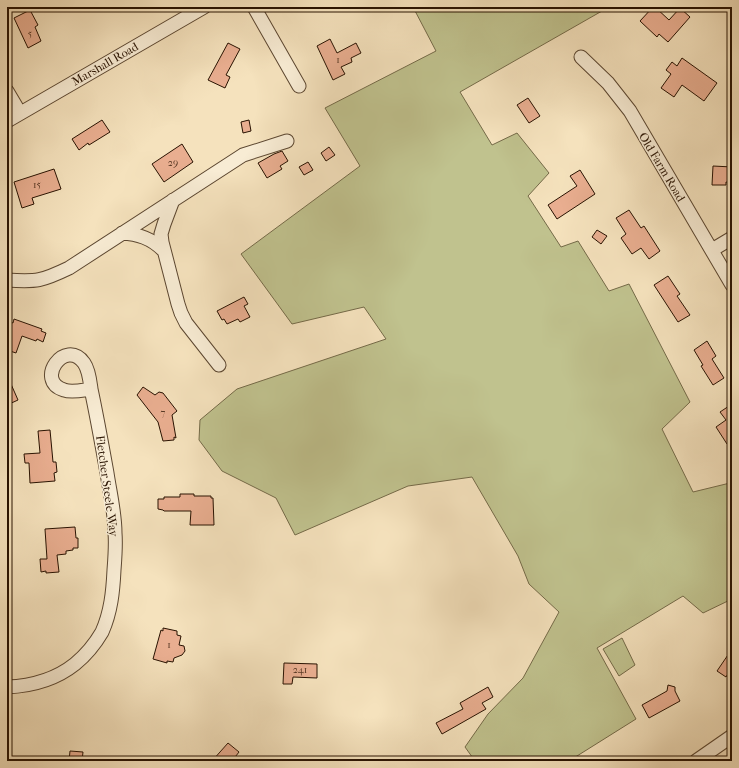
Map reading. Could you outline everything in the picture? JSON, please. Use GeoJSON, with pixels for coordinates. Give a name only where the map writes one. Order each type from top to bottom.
{"type":"FeatureCollection","features":[{"type":"Feature","properties":{"kind":"street","name":"Marshall Road"},"geometry":{"type":"LineString","coordinates":[[11,116],[204,7]]}},
{"type":"Feature","properties":{"kind":"street"},"geometry":{"type":"LineString","coordinates":[[254,7],[299,86]]}},
{"type":"Feature","properties":{"kind":"street","name":"Old Farm Road"},"geometry":{"type":"LineString","coordinates":[[581,57],[600,75],[626,106],[732,285]]}},
{"type":"Feature","properties":{"kind":"street"},"geometry":{"type":"LineString","coordinates":[[7,90],[11,116]]}},
{"type":"Feature","properties":{"kind":"street"},"geometry":{"type":"LineString","coordinates":[[7,280],[34,281],[49,278],[69,268],[243,155],[287,141]]}},
{"type":"Feature","properties":{"kind":"street"},"geometry":{"type":"LineString","coordinates":[[173,200],[162,229],[161,238],[163,250],[186,323],[219,364]]}},
{"type":"Feature","properties":{"kind":"street"},"geometry":{"type":"LineString","coordinates":[[122,233],[143,236],[150,239],[163,250]]}},
{"type":"Feature","properties":{"kind":"street"},"geometry":{"type":"LineString","coordinates":[[712,250],[732,238]]}},
{"type":"Feature","properties":{"kind":"street","name":"Fletcher Steele Way"},"geometry":{"type":"LineString","coordinates":[[7,687],[29,685],[40,682],[56,676],[72,666],[87,653],[95,642],[102,631],[108,614],[113,587],[115,532],[112,505],[92,389],[87,369],[78,357],[73,355],[63,356],[58,359],[53,366],[52,378],[57,386],[65,390],[92,389]]}},
{"type":"Feature","properties":{"kind":"street"},"geometry":{"type":"LineString","coordinates":[[696,761],[732,736]]}},
{"type":"Feature","properties":{"kind":"green space"},"geometry":{"type":"Polygon","coordinates":[[[413,7],[609,7],[460,92],[492,145],[517,133],[549,173],[528,196],[561,247],[578,241],[609,291],[629,284],[690,402],[662,429],[693,492],[730,483],[732,487],[732,599],[703,613],[683,596],[597,648],[636,719],[569,761],[475,761],[465,747],[488,714],[523,678],[559,612],[529,584],[518,556],[472,477],[408,486],[295,535],[276,498],[222,471],[199,440],[200,420],[237,389],[386,339],[364,307],[292,324],[241,254],[360,166],[325,108],[436,51],[413,7]]]}},
{"type":"Feature","properties":{"kind":"green space"},"geometry":{"type":"Polygon","coordinates":[[[622,638],[635,665],[619,676],[603,649],[622,638]]]}},
{"type":"Feature","properties":{"kind":"building"},"geometry":{"type":"Polygon","coordinates":[[[653,7],[655,7],[669,20],[680,8],[690,17],[668,42],[659,34],[657,37],[640,21],[653,7]]]}},
{"type":"Feature","properties":{"kind":"building"},"geometry":{"type":"Polygon","coordinates":[[[30,10],[38,25],[35,27],[41,41],[28,48],[14,18],[30,10]]]}},
{"type":"Feature","properties":{"kind":"building"},"geometry":{"type":"Polygon","coordinates":[[[330,39],[337,53],[356,43],[361,53],[351,58],[352,62],[341,67],[345,74],[333,80],[317,46],[330,39]]]}},
{"type":"Feature","properties":{"kind":"building"},"geometry":{"type":"Polygon","coordinates":[[[228,43],[240,49],[226,75],[230,77],[225,88],[208,80],[228,43]]]}},
{"type":"Feature","properties":{"kind":"building"},"geometry":{"type":"Polygon","coordinates":[[[682,58],[717,83],[704,101],[682,85],[674,97],[661,88],[671,74],[666,70],[672,62],[677,66],[682,58]]]}},
{"type":"Feature","properties":{"kind":"building"},"geometry":{"type":"Polygon","coordinates":[[[528,98],[540,116],[529,123],[517,105],[528,98]]]}},
{"type":"Feature","properties":{"kind":"building"},"geometry":{"type":"Polygon","coordinates":[[[102,120],[110,132],[89,145],[88,143],[79,150],[72,139],[102,120]]]}},
{"type":"Feature","properties":{"kind":"building"},"geometry":{"type":"Polygon","coordinates":[[[249,120],[251,131],[243,133],[241,122],[249,120]]]}},
{"type":"Feature","properties":{"kind":"building"},"geometry":{"type":"Polygon","coordinates":[[[182,144],[193,162],[164,182],[152,164],[182,144]]]}},
{"type":"Feature","properties":{"kind":"building"},"geometry":{"type":"Polygon","coordinates":[[[329,147],[335,155],[326,161],[321,153],[329,147]]]}},
{"type":"Feature","properties":{"kind":"building"},"geometry":{"type":"Polygon","coordinates":[[[282,151],[288,161],[280,166],[282,169],[267,178],[258,163],[282,151]]]}},
{"type":"Feature","properties":{"kind":"building"},"geometry":{"type":"Polygon","coordinates":[[[308,162],[313,170],[304,175],[299,167],[308,162]]]}},
{"type":"Feature","properties":{"kind":"building"},"geometry":{"type":"Polygon","coordinates":[[[713,166],[732,167],[732,183],[726,182],[726,185],[712,185],[713,166]]]}},
{"type":"Feature","properties":{"kind":"building"},"geometry":{"type":"Polygon","coordinates":[[[54,169],[61,189],[32,198],[34,204],[22,208],[14,182],[54,169]]]}},
{"type":"Feature","properties":{"kind":"building"},"geometry":{"type":"Polygon","coordinates":[[[580,170],[595,194],[557,219],[548,205],[577,186],[570,176],[580,170]]]}},
{"type":"Feature","properties":{"kind":"building"},"geometry":{"type":"Polygon","coordinates":[[[629,210],[641,228],[644,226],[660,251],[649,259],[641,248],[632,254],[621,238],[626,234],[616,218],[629,210]]]}},
{"type":"Feature","properties":{"kind":"building"},"geometry":{"type":"Polygon","coordinates":[[[597,230],[607,236],[601,244],[592,237],[597,230]]]}},
{"type":"Feature","properties":{"kind":"building"},"geometry":{"type":"Polygon","coordinates":[[[668,276],[680,294],[677,296],[690,315],[678,322],[654,285],[668,276]]]}},
{"type":"Feature","properties":{"kind":"building"},"geometry":{"type":"Polygon","coordinates":[[[244,297],[248,304],[244,306],[250,317],[240,322],[238,319],[227,324],[224,319],[222,320],[217,311],[244,297]]]}},
{"type":"Feature","properties":{"kind":"building"},"geometry":{"type":"Polygon","coordinates":[[[14,319],[42,329],[41,331],[46,333],[43,342],[37,339],[36,341],[22,336],[16,353],[7,350],[7,321],[13,323],[14,319]]]}},
{"type":"Feature","properties":{"kind":"building"},"geometry":{"type":"Polygon","coordinates":[[[707,341],[716,356],[712,359],[724,378],[713,385],[701,366],[703,365],[694,350],[707,341]]]}},
{"type":"Feature","properties":{"kind":"building"},"geometry":{"type":"Polygon","coordinates":[[[7,375],[18,400],[7,405],[7,375]]]}},
{"type":"Feature","properties":{"kind":"building"},"geometry":{"type":"Polygon","coordinates":[[[143,387],[155,395],[159,392],[163,393],[177,411],[172,415],[176,438],[174,437],[174,440],[163,441],[158,422],[137,395],[143,387]]]}},
{"type":"Feature","properties":{"kind":"building"},"geometry":{"type":"Polygon","coordinates":[[[732,404],[732,440],[727,444],[716,427],[726,420],[720,412],[732,404]]]}},
{"type":"Feature","properties":{"kind":"building"},"geometry":{"type":"Polygon","coordinates":[[[50,430],[53,462],[56,462],[57,472],[54,473],[55,481],[30,483],[29,463],[25,463],[24,454],[40,453],[38,431],[50,430]]]}},
{"type":"Feature","properties":{"kind":"building"},"geometry":{"type":"Polygon","coordinates":[[[180,494],[211,496],[211,498],[213,498],[214,525],[190,525],[191,511],[164,511],[158,509],[158,499],[164,499],[164,497],[180,497],[180,494]]]}},
{"type":"Feature","properties":{"kind":"building"},"geometry":{"type":"Polygon","coordinates":[[[75,527],[76,538],[78,538],[78,548],[73,548],[73,550],[66,551],[66,554],[57,555],[59,572],[41,572],[40,559],[47,559],[45,529],[75,527]]]}},
{"type":"Feature","properties":{"kind":"building"},"geometry":{"type":"Polygon","coordinates":[[[163,628],[177,631],[177,635],[181,636],[179,645],[184,646],[185,651],[182,655],[174,658],[173,662],[167,661],[167,663],[153,659],[161,630],[163,631],[163,628]]]}},
{"type":"Feature","properties":{"kind":"building"},"geometry":{"type":"Polygon","coordinates":[[[732,649],[732,667],[726,677],[717,671],[732,649]]]}},
{"type":"Feature","properties":{"kind":"building"},"geometry":{"type":"Polygon","coordinates":[[[284,663],[317,664],[317,678],[293,677],[292,684],[283,684],[284,663]]]}},
{"type":"Feature","properties":{"kind":"building"},"geometry":{"type":"Polygon","coordinates":[[[668,685],[675,687],[675,691],[680,701],[649,718],[642,705],[667,691],[668,685]]]}},
{"type":"Feature","properties":{"kind":"building"},"geometry":{"type":"Polygon","coordinates":[[[488,687],[493,697],[482,703],[486,709],[442,734],[436,723],[463,709],[460,703],[488,687]]]}},
{"type":"Feature","properties":{"kind":"building"},"geometry":{"type":"Polygon","coordinates":[[[228,743],[239,752],[232,761],[212,761],[228,743]]]}},
{"type":"Feature","properties":{"kind":"building"},"geometry":{"type":"Polygon","coordinates":[[[70,751],[83,752],[82,761],[69,761],[70,751]]]}}]}
